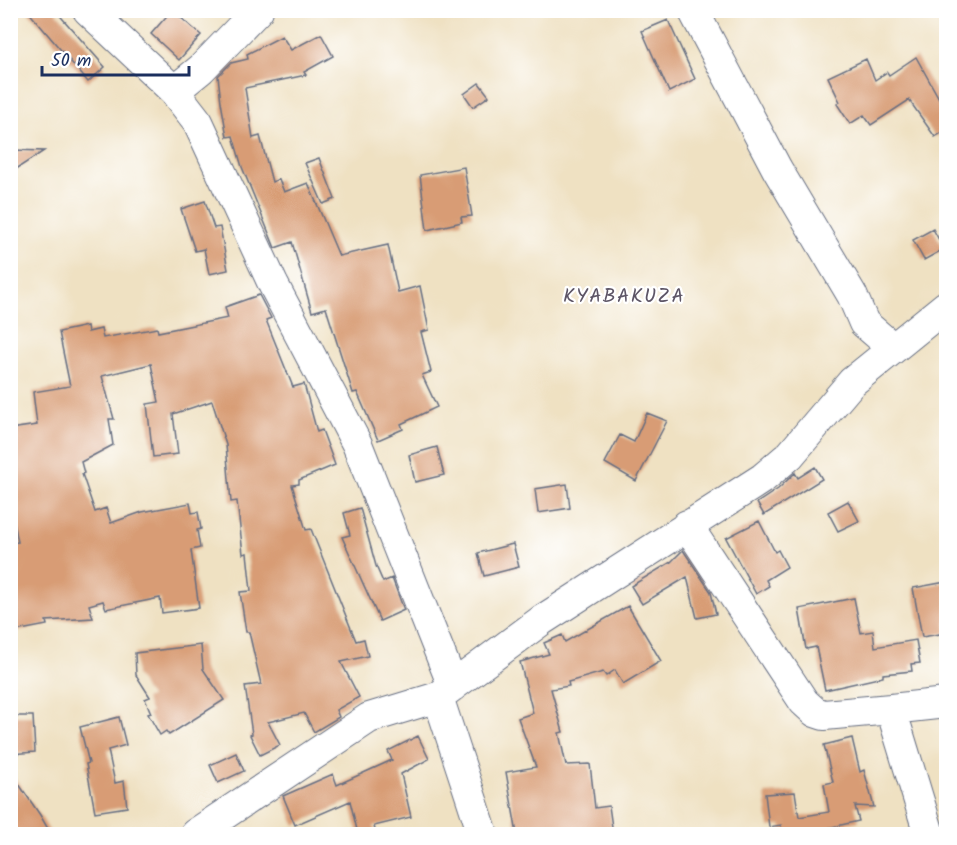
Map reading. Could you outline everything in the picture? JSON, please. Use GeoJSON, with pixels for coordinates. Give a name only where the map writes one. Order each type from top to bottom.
{"type":"FeatureCollection","features":[{"type":"Feature","properties":{"kind":"street"},"geometry":{"type":"LineString","coordinates":[[88,10],[174,92],[198,122],[273,284],[357,444],[445,692],[483,834]]}},
{"type":"Feature","properties":{"kind":"street"},"geometry":{"type":"LineString","coordinates":[[174,92],[201,69],[258,10]]}},
{"type":"Feature","properties":{"kind":"street"},"geometry":{"type":"LineString","coordinates":[[693,10],[777,169],[852,295],[864,323],[893,348]]}},
{"type":"Feature","properties":{"kind":"street"},"geometry":{"type":"LineString","coordinates":[[195,834],[369,718],[445,692],[542,620],[763,478],[790,455],[852,381],[946,306]]}},
{"type":"Feature","properties":{"kind":"street"},"geometry":{"type":"LineString","coordinates":[[852,381],[860,357],[864,323]]}},
{"type":"Feature","properties":{"kind":"street"},"geometry":{"type":"LineString","coordinates":[[687,525],[804,702],[814,712],[824,715],[946,703]]}},
{"type":"Feature","properties":{"kind":"street"},"geometry":{"type":"LineString","coordinates":[[891,709],[929,834]]}},
{"type":"Feature","properties":{"kind":"building"},"geometry":{"type":"Polygon","coordinates":[[[27,10],[55,10],[105,67],[88,82],[27,10]]]}},
{"type":"Feature","properties":{"kind":"building"},"geometry":{"type":"Polygon","coordinates":[[[172,10],[201,35],[179,60],[151,34],[172,10]]]}},
{"type":"Feature","properties":{"kind":"building"},"geometry":{"type":"Polygon","coordinates":[[[668,20],[695,79],[669,92],[642,31],[668,20]]]}},
{"type":"Feature","properties":{"kind":"building"},"geometry":{"type":"Polygon","coordinates":[[[321,34],[333,56],[304,72],[306,75],[245,88],[253,138],[260,136],[272,182],[279,179],[284,192],[308,183],[339,256],[388,245],[398,292],[420,286],[429,330],[421,332],[431,372],[422,375],[437,407],[401,424],[403,429],[378,440],[357,392],[353,393],[326,308],[312,312],[292,242],[275,248],[242,167],[233,136],[227,137],[221,102],[218,76],[231,63],[248,59],[247,54],[282,36],[291,50],[321,34]]]}},
{"type":"Feature","properties":{"kind":"building"},"geometry":{"type":"Polygon","coordinates":[[[916,57],[946,111],[946,130],[935,137],[909,100],[871,125],[864,115],[850,124],[837,104],[840,102],[828,77],[866,59],[875,80],[887,72],[889,75],[916,57]]]}},
{"type":"Feature","properties":{"kind":"building"},"geometry":{"type":"Polygon","coordinates":[[[479,83],[489,96],[473,107],[464,94],[479,83]]]}},
{"type":"Feature","properties":{"kind":"building"},"geometry":{"type":"Polygon","coordinates":[[[10,150],[44,151],[10,173],[10,150]]]}},
{"type":"Feature","properties":{"kind":"building"},"geometry":{"type":"Polygon","coordinates":[[[319,158],[335,199],[323,204],[305,163],[319,158]]]}},
{"type":"Feature","properties":{"kind":"building"},"geometry":{"type":"Polygon","coordinates":[[[464,167],[472,216],[461,217],[462,222],[427,230],[420,175],[464,167]]]}},
{"type":"Feature","properties":{"kind":"building"},"geometry":{"type":"Polygon","coordinates":[[[205,201],[214,228],[220,227],[228,270],[209,274],[204,249],[195,251],[181,209],[205,201]]]}},
{"type":"Feature","properties":{"kind":"building"},"geometry":{"type":"Polygon","coordinates":[[[933,229],[944,249],[924,260],[913,240],[933,229]]]}},
{"type":"Feature","properties":{"kind":"building"},"geometry":{"type":"Polygon","coordinates":[[[259,295],[271,318],[266,320],[293,387],[304,384],[317,432],[322,430],[335,465],[299,480],[299,484],[292,485],[306,530],[311,529],[356,641],[364,639],[368,656],[341,662],[359,697],[336,710],[339,717],[314,732],[304,713],[268,722],[280,745],[260,755],[250,735],[252,734],[245,686],[261,684],[249,632],[246,632],[240,592],[251,591],[247,553],[243,554],[237,501],[231,502],[226,445],[212,401],[173,414],[178,454],[153,457],[147,404],[159,402],[151,364],[102,376],[114,419],[109,419],[113,445],[81,462],[84,473],[82,474],[95,512],[106,508],[111,523],[142,512],[190,503],[192,513],[198,512],[201,529],[197,530],[200,548],[191,550],[199,608],[162,613],[160,598],[106,609],[103,601],[89,605],[93,618],[46,621],[47,625],[10,632],[10,543],[18,542],[10,501],[10,429],[37,425],[33,392],[70,386],[59,332],[87,326],[88,332],[101,329],[103,338],[157,328],[158,332],[228,318],[225,307],[259,295]]]}},
{"type":"Feature","properties":{"kind":"building"},"geometry":{"type":"Polygon","coordinates":[[[647,413],[667,421],[636,481],[605,463],[620,435],[634,442],[647,413]]]}},
{"type":"Feature","properties":{"kind":"building"},"geometry":{"type":"Polygon","coordinates":[[[437,447],[444,475],[415,482],[409,455],[437,447]]]}},
{"type":"Feature","properties":{"kind":"building"},"geometry":{"type":"Polygon","coordinates":[[[815,467],[822,479],[764,515],[757,503],[778,489],[795,473],[798,478],[815,467]]]}},
{"type":"Feature","properties":{"kind":"building"},"geometry":{"type":"Polygon","coordinates":[[[567,484],[570,508],[538,513],[535,489],[567,484]]]}},
{"type":"Feature","properties":{"kind":"building"},"geometry":{"type":"Polygon","coordinates":[[[848,501],[859,521],[838,531],[828,512],[848,501]]]}},
{"type":"Feature","properties":{"kind":"building"},"geometry":{"type":"Polygon","coordinates":[[[360,508],[376,566],[383,582],[392,578],[404,610],[380,621],[342,537],[350,535],[344,513],[360,508]]]}},
{"type":"Feature","properties":{"kind":"building"},"geometry":{"type":"Polygon","coordinates":[[[759,521],[775,552],[778,550],[787,567],[766,580],[769,586],[756,594],[726,538],[759,521]]]}},
{"type":"Feature","properties":{"kind":"building"},"geometry":{"type":"Polygon","coordinates":[[[513,544],[519,567],[484,576],[478,553],[513,544]]]}},
{"type":"Feature","properties":{"kind":"building"},"geometry":{"type":"Polygon","coordinates":[[[683,550],[711,592],[716,614],[697,618],[687,577],[642,604],[631,586],[671,562],[683,550]]]}},
{"type":"Feature","properties":{"kind":"building"},"geometry":{"type":"Polygon","coordinates":[[[946,582],[946,633],[922,637],[913,588],[946,582]]]}},
{"type":"Feature","properties":{"kind":"building"},"geometry":{"type":"Polygon","coordinates":[[[854,598],[861,633],[873,631],[875,647],[916,640],[920,663],[911,664],[912,671],[883,674],[883,677],[825,690],[816,647],[806,649],[799,609],[854,598]]]}},
{"type":"Feature","properties":{"kind":"building"},"geometry":{"type":"Polygon","coordinates":[[[628,606],[661,661],[623,684],[615,670],[606,676],[603,672],[568,682],[569,686],[551,689],[563,732],[559,733],[566,765],[590,764],[595,808],[609,806],[613,834],[517,834],[506,772],[536,767],[518,718],[533,713],[520,662],[549,654],[544,643],[562,635],[565,642],[628,606]]]}},
{"type":"Feature","properties":{"kind":"building"},"geometry":{"type":"Polygon","coordinates":[[[201,645],[203,669],[224,700],[169,735],[166,731],[160,735],[148,714],[151,713],[145,699],[150,697],[136,675],[135,653],[201,645]]]}},
{"type":"Feature","properties":{"kind":"building"},"geometry":{"type":"Polygon","coordinates":[[[10,716],[33,716],[35,752],[10,754],[10,716]]]}},
{"type":"Feature","properties":{"kind":"building"},"geometry":{"type":"Polygon","coordinates":[[[119,717],[126,745],[108,750],[115,783],[124,781],[127,807],[95,812],[86,764],[89,763],[80,727],[119,717]]]}},
{"type":"Feature","properties":{"kind":"building"},"geometry":{"type":"Polygon","coordinates":[[[418,736],[429,759],[401,774],[411,817],[374,826],[376,834],[358,834],[350,801],[295,825],[283,796],[333,774],[337,785],[392,760],[388,751],[418,736]]]}},
{"type":"Feature","properties":{"kind":"building"},"geometry":{"type":"Polygon","coordinates":[[[852,738],[860,772],[864,770],[874,807],[855,806],[859,821],[805,833],[783,834],[781,825],[769,827],[765,794],[795,792],[799,817],[829,812],[824,784],[833,782],[824,745],[852,738]]]}},
{"type":"Feature","properties":{"kind":"building"},"geometry":{"type":"Polygon","coordinates":[[[236,753],[244,771],[218,783],[210,765],[236,753]]]}},
{"type":"Feature","properties":{"kind":"building"},"geometry":{"type":"Polygon","coordinates":[[[10,771],[40,815],[51,834],[10,834],[10,771]]]}},
{"type":"Feature","properties":{"kind":"district","name":"KYABAKUZA"},"geometry":{"type":"Point","coordinates":[624,295]}}]}
